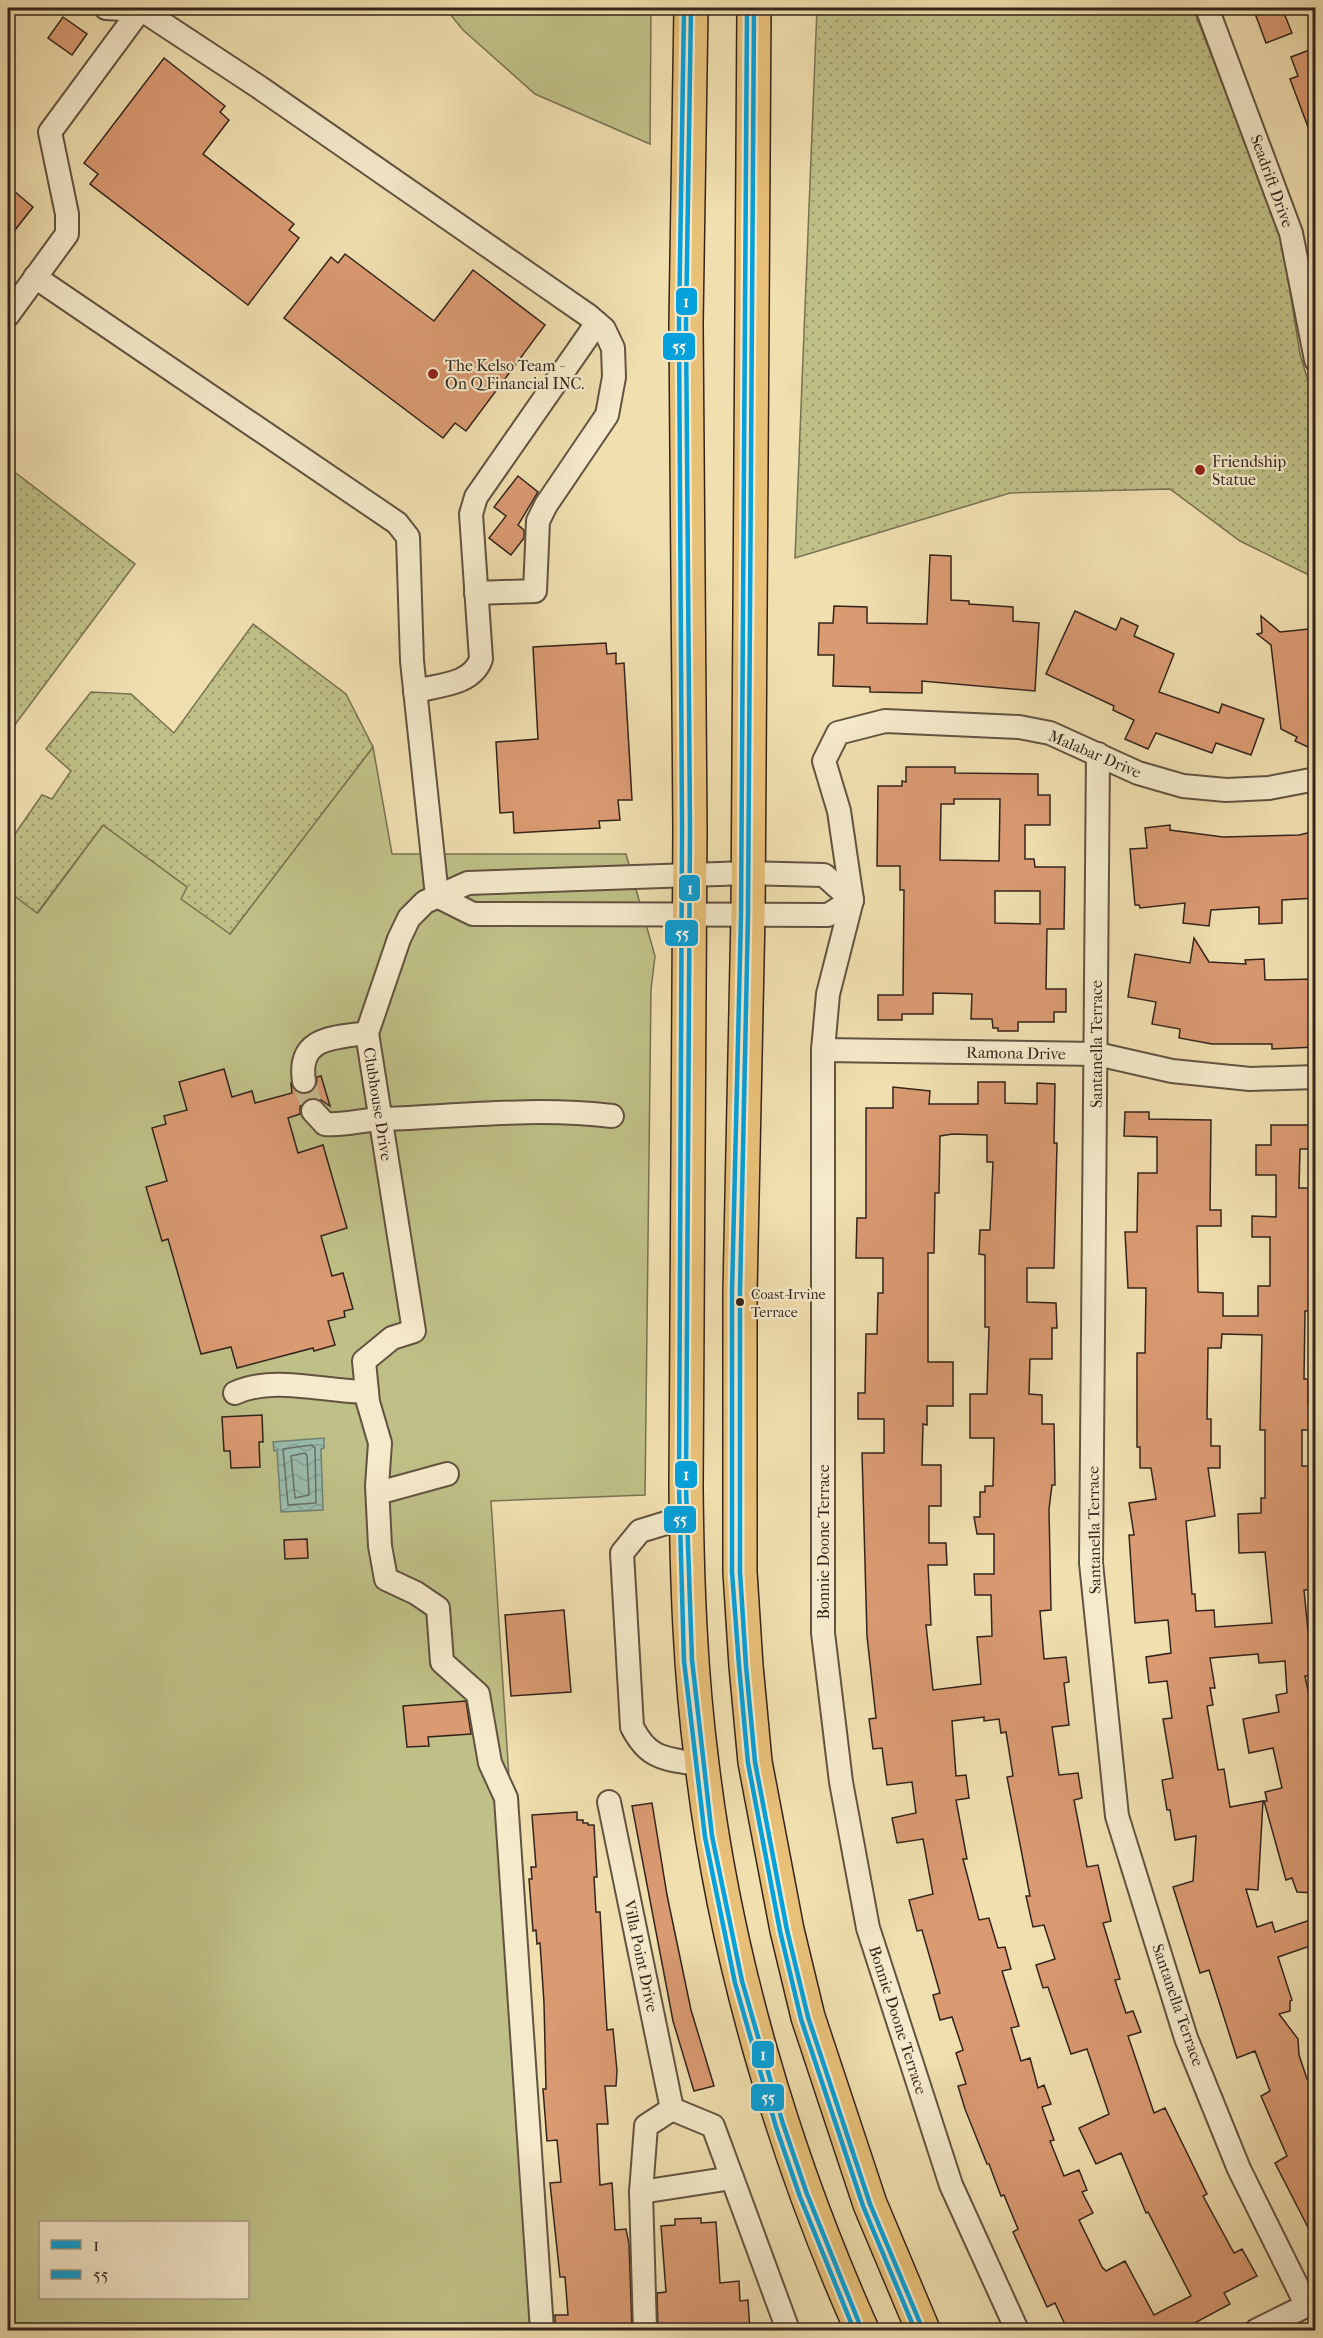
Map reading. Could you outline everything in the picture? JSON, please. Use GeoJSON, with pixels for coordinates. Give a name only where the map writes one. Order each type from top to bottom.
{"type":"FeatureCollection","features":[{"type":"Feature","properties":{"kind":"highway"},"geometry":{"type":"LineString","coordinates":[[691,8],[686,312],[690,875],[686,1579],[702,1765],[725,1901],[757,2037],[801,2178],[862,2331]]}},
{"type":"Feature","properties":{"kind":"highway"},"geometry":{"type":"LineString","coordinates":[[754,8],[748,915],[741,1292],[740,1572],[755,1762],[787,1930],[808,2017],[870,2204],[923,2331]]}},
{"type":"Feature","properties":{"kind":"street"},"geometry":{"type":"LineString","coordinates":[[106,8],[140,9],[259,87],[604,329],[613,348],[614,377],[607,415],[546,505],[538,521],[535,591],[476,593]]}},
{"type":"Feature","properties":{"kind":"street","name":"Seadrift Drive"},"geometry":{"type":"LineString","coordinates":[[1207,8],[1291,233],[1314,349]]}},
{"type":"Feature","properties":{"kind":"street"},"geometry":{"type":"LineString","coordinates":[[8,315],[67,234],[67,214],[50,132],[140,9]]}},
{"type":"Feature","properties":{"kind":"street"},"geometry":{"type":"LineString","coordinates":[[35,277],[397,523],[408,537],[415,691],[437,896],[473,914],[828,915],[852,900]]}},
{"type":"Feature","properties":{"kind":"street"},"geometry":{"type":"LineString","coordinates":[[415,691],[465,679],[477,671],[481,659],[471,514],[476,497],[597,323]]}},
{"type":"Feature","properties":{"kind":"street","name":"Malabar Drive"},"geometry":{"type":"LineString","coordinates":[[838,733],[885,721],[1018,727],[1050,734],[1138,773],[1183,786],[1226,790],[1258,789],[1316,779]]}},
{"type":"Feature","properties":{"kind":"street","name":"Bonnie Doone Terrace"},"geometry":{"type":"LineString","coordinates":[[838,733],[824,761],[839,811],[852,900],[828,994],[823,1050],[823,1633],[842,1782],[868,1928],[951,2185],[1017,2331]]}},
{"type":"Feature","properties":{"kind":"street","name":"Santanella Terrace"},"geometry":{"type":"LineString","coordinates":[[1098,754],[1091,1563],[1117,1816],[1186,2038],[1239,2169],[1311,2303]]}},
{"type":"Feature","properties":{"kind":"street","name":"Clubhouse Drive"},"geometry":{"type":"LineString","coordinates":[[367,1392],[364,1361],[392,1338],[414,1331],[394,1216],[382,1119],[367,1033],[399,939],[409,918],[425,902],[468,883],[747,873],[824,875],[852,900]]}},
{"type":"Feature","properties":{"kind":"street"},"geometry":{"type":"LineString","coordinates":[[304,1081],[301,1065],[306,1052],[322,1041],[367,1033]]}},
{"type":"Feature","properties":{"kind":"street","name":"Ramona Drive"},"geometry":{"type":"LineString","coordinates":[[823,1050],[1097,1054],[1172,1071],[1239,1078],[1316,1077]]}},
{"type":"Feature","properties":{"kind":"street"},"geometry":{"type":"LineString","coordinates":[[313,1111],[325,1124],[345,1126],[382,1119],[544,1111],[612,1116]]}},
{"type":"Feature","properties":{"kind":"street"},"geometry":{"type":"LineString","coordinates":[[235,1394],[250,1386],[288,1385],[367,1392],[380,1443],[378,1493],[380,1546],[386,1579],[417,1593],[438,1608],[442,1662],[478,1694],[490,1763],[506,1798],[542,2331]]}},
{"type":"Feature","properties":{"kind":"street"},"geometry":{"type":"LineString","coordinates":[[378,1493],[447,1474]]}},
{"type":"Feature","properties":{"kind":"street"},"geometry":{"type":"LineString","coordinates":[[686,1517],[640,1532],[622,1553],[632,1727],[642,1746],[657,1756],[702,1765]]}},
{"type":"Feature","properties":{"kind":"street","name":"Villa Point Drive"},"geometry":{"type":"LineString","coordinates":[[609,1802],[672,2109]]}},
{"type":"Feature","properties":{"kind":"street"},"geometry":{"type":"LineString","coordinates":[[645,2331],[641,2192],[646,2126],[672,2109],[713,2126],[788,2331]]}},
{"type":"Feature","properties":{"kind":"street"},"geometry":{"type":"LineString","coordinates":[[641,2192],[732,2178]]}},
{"type":"Feature","properties":{"kind":"street"},"geometry":{"type":"LineString","coordinates":[[1257,2331],[1311,2303]]}},
{"type":"Feature","properties":{"kind":"green space"},"geometry":{"type":"Polygon","coordinates":[[[445,8],[651,8],[650,144],[535,94],[463,30],[445,8]]]}},
{"type":"Feature","properties":{"kind":"green space"},"geometry":{"type":"Polygon","coordinates":[[[817,8],[1193,8],[1281,235],[1300,354],[1315,404],[1315,578],[1240,541],[1170,489],[1010,493],[795,558],[817,8]]]}},
{"type":"Feature","properties":{"kind":"green space"},"geometry":{"type":"Polygon","coordinates":[[[8,467],[135,564],[8,734],[8,467]]]}},
{"type":"Feature","properties":{"kind":"green space"},"geometry":{"type":"Polygon","coordinates":[[[253,624],[346,694],[373,747],[230,934],[181,899],[187,887],[103,825],[37,913],[8,891],[8,844],[42,795],[52,799],[71,771],[46,749],[91,692],[131,694],[174,733],[253,624]]]}},
{"type":"Feature","properties":{"kind":"green space"},"geometry":{"type":"Polygon","coordinates":[[[373,747],[392,854],[626,854],[655,956],[651,990],[645,1495],[491,1501],[545,2330],[8,2330],[8,891],[38,913],[103,825],[187,887],[230,934],[373,747]]]}},
{"type":"Feature","properties":{"kind":"water"},"geometry":{"type":"Polygon","coordinates":[[[324,1438],[324,1448],[321,1449],[323,1510],[281,1512],[277,1450],[274,1451],[273,1442],[324,1438]]]}},
{"type":"Feature","properties":{"kind":"building"},"geometry":{"type":"Polygon","coordinates":[[[1253,8],[1282,8],[1292,33],[1266,43],[1253,8]]]}},
{"type":"Feature","properties":{"kind":"building"},"geometry":{"type":"Polygon","coordinates":[[[63,17],[87,34],[72,55],[48,38],[63,17]]]}},
{"type":"Feature","properties":{"kind":"building"},"geometry":{"type":"Polygon","coordinates":[[[1312,49],[1316,59],[1314,143],[1290,79],[1298,76],[1291,57],[1312,49]]]}},
{"type":"Feature","properties":{"kind":"building"},"geometry":{"type":"Polygon","coordinates":[[[164,58],[225,106],[220,112],[229,120],[203,154],[294,224],[289,230],[299,238],[248,305],[90,184],[98,174],[84,163],[164,58]]]}},
{"type":"Feature","properties":{"kind":"building"},"geometry":{"type":"Polygon","coordinates":[[[8,186],[33,207],[8,239],[8,186]]]}},
{"type":"Feature","properties":{"kind":"building","name":"The Kelso Team - On Q Financial INC."},"geometry":{"type":"Polygon","coordinates":[[[345,254],[434,321],[473,270],[545,325],[466,431],[455,423],[443,438],[284,318],[331,257],[338,263],[345,254]]]}},
{"type":"Feature","properties":{"kind":"building"},"geometry":{"type":"Polygon","coordinates":[[[518,476],[538,492],[518,525],[524,530],[524,538],[511,555],[489,538],[506,516],[494,507],[518,476]]]}},
{"type":"Feature","properties":{"kind":"building"},"geometry":{"type":"Polygon","coordinates":[[[930,555],[951,556],[951,600],[969,601],[969,604],[1013,607],[1013,621],[1039,623],[1035,691],[922,681],[922,693],[870,692],[870,687],[833,686],[834,655],[818,655],[819,623],[833,623],[834,606],[867,607],[867,623],[927,624],[930,555]]]}},
{"type":"Feature","properties":{"kind":"building"},"geometry":{"type":"Polygon","coordinates":[[[1075,611],[1116,630],[1121,618],[1138,626],[1134,636],[1174,654],[1159,692],[1219,713],[1222,704],[1264,719],[1251,755],[1216,743],[1212,753],[1156,733],[1148,749],[1125,739],[1134,720],[1113,710],[1114,706],[1046,674],[1075,611]]]}},
{"type":"Feature","properties":{"kind":"building"},"geometry":{"type":"Polygon","coordinates":[[[1261,616],[1280,632],[1309,629],[1316,635],[1316,736],[1310,748],[1295,741],[1297,737],[1281,729],[1271,645],[1257,634],[1262,633],[1261,616]]]}},
{"type":"Feature","properties":{"kind":"building"},"geometry":{"type":"Polygon","coordinates":[[[606,643],[607,654],[616,653],[616,664],[624,663],[632,800],[618,800],[620,820],[599,821],[600,828],[514,833],[513,812],[500,813],[496,742],[538,739],[533,647],[606,643]]]}},
{"type":"Feature","properties":{"kind":"building"},"geometry":{"type":"Polygon","coordinates":[[[906,767],[955,767],[955,773],[1038,774],[1038,795],[1050,795],[1050,825],[1025,825],[1025,859],[1034,859],[1035,867],[1065,867],[1064,929],[1047,929],[1046,989],[1066,989],[1066,1012],[1054,1012],[1054,1022],[1018,1022],[1018,1031],[998,1031],[998,1028],[993,1028],[992,1019],[971,1019],[972,994],[933,993],[933,1014],[902,1014],[902,1020],[878,1020],[878,995],[903,995],[904,890],[900,890],[900,866],[877,866],[878,786],[902,786],[902,781],[906,782],[906,767]],[[954,799],[954,804],[941,804],[940,860],[999,861],[1000,799],[954,799]],[[995,891],[995,923],[1040,924],[1040,891],[995,891]]]}},
{"type":"Feature","properties":{"kind":"building"},"geometry":{"type":"Polygon","coordinates":[[[1170,825],[1170,830],[1223,837],[1299,835],[1316,831],[1316,898],[1282,900],[1282,923],[1259,924],[1259,907],[1211,910],[1209,926],[1183,923],[1185,903],[1140,908],[1139,905],[1135,905],[1130,849],[1147,848],[1145,828],[1170,825]]]}},
{"type":"Feature","properties":{"kind":"building"},"geometry":{"type":"Polygon","coordinates":[[[1194,938],[1209,962],[1246,964],[1245,960],[1264,959],[1265,980],[1316,979],[1316,1047],[1272,1049],[1272,1044],[1212,1044],[1179,1038],[1180,1029],[1152,1024],[1156,1002],[1128,997],[1135,954],[1190,963],[1194,938]]]}},
{"type":"Feature","properties":{"kind":"building"},"geometry":{"type":"Polygon","coordinates":[[[224,1069],[232,1097],[252,1091],[255,1103],[292,1093],[291,1084],[298,1093],[311,1093],[316,1087],[317,1077],[321,1076],[330,1106],[318,1098],[309,1098],[300,1106],[300,1114],[288,1118],[298,1153],[323,1145],[347,1228],[321,1236],[332,1276],[343,1273],[353,1309],[344,1311],[345,1317],[328,1321],[335,1345],[314,1351],[313,1348],[237,1368],[231,1347],[201,1354],[168,1239],[162,1241],[146,1187],[167,1181],[152,1128],[166,1124],[164,1116],[187,1110],[179,1082],[224,1069]]]}},
{"type":"Feature","properties":{"kind":"building"},"geometry":{"type":"Polygon","coordinates":[[[978,1082],[1005,1082],[1005,1103],[1037,1104],[1037,1083],[1055,1084],[1054,1143],[1057,1143],[1054,1268],[1027,1268],[1027,1302],[1056,1303],[1057,1328],[1052,1328],[1052,1359],[1030,1359],[1029,1394],[1042,1395],[1042,1424],[1054,1424],[1055,1485],[1052,1485],[1049,1509],[1051,1610],[1040,1611],[1044,1659],[1066,1657],[1069,1682],[1064,1683],[1069,1725],[1052,1727],[1059,1775],[1078,1773],[1082,1798],[1074,1800],[1087,1867],[1098,1865],[1111,1921],[1103,1923],[1120,1979],[1115,1980],[1126,2013],[1133,2011],[1141,2032],[1128,2036],[1154,2113],[1165,2108],[1207,2194],[1203,2196],[1234,2253],[1242,2249],[1257,2276],[1224,2293],[1230,2304],[1180,2331],[1068,2331],[1055,2303],[1047,2307],[1013,2232],[1018,2229],[1004,2195],[1001,2196],[965,2109],[958,2086],[966,2084],[956,2053],[963,2050],[952,2017],[940,2020],[933,1995],[940,1993],[922,1930],[917,1931],[909,1900],[933,1894],[923,1839],[897,1843],[892,1818],[916,1813],[912,1782],[887,1785],[882,1748],[873,1749],[869,1719],[876,1718],[867,1636],[862,1453],[884,1453],[884,1419],[858,1419],[858,1393],[865,1393],[866,1334],[877,1334],[878,1293],[883,1293],[883,1258],[856,1258],[857,1218],[866,1218],[866,1108],[893,1108],[893,1087],[930,1091],[929,1104],[978,1104],[978,1082]],[[987,1135],[940,1136],[939,1193],[935,1193],[934,1253],[928,1253],[928,1362],[953,1362],[953,1406],[927,1406],[927,1425],[923,1424],[922,1465],[941,1465],[941,1506],[929,1506],[929,1543],[946,1543],[947,1565],[928,1565],[931,1625],[926,1625],[933,1690],[981,1684],[977,1637],[992,1636],[991,1595],[975,1595],[974,1574],[994,1574],[994,1534],[977,1534],[974,1517],[980,1517],[980,1492],[985,1492],[985,1486],[993,1486],[994,1438],[970,1438],[970,1394],[987,1394],[989,1327],[985,1327],[985,1255],[979,1254],[980,1230],[990,1230],[993,1162],[987,1162],[987,1135]],[[984,1717],[952,1721],[956,1776],[966,1775],[969,1798],[956,1800],[967,1859],[963,1859],[979,1920],[989,1918],[998,1948],[1005,1947],[1011,1969],[1002,1971],[1019,2026],[1011,2028],[1021,2061],[1030,2058],[1038,2088],[1044,2085],[1051,2104],[1042,2107],[1054,2140],[1050,2141],[1064,2176],[1079,2170],[1087,2190],[1082,2192],[1093,2213],[1079,2220],[1102,2267],[1106,2271],[1125,2261],[1154,2315],[1191,2296],[1148,2212],[1146,2213],[1121,2153],[1096,2164],[1079,2128],[1109,2114],[1087,2049],[1071,2054],[1048,1987],[1043,1988],[1036,1965],[1055,1959],[1044,1925],[1033,1927],[1026,1896],[1030,1896],[1007,1777],[1013,1776],[1006,1732],[1001,1733],[999,1719],[984,1721],[984,1717]]]}},
{"type":"Feature","properties":{"kind":"building"},"geometry":{"type":"Polygon","coordinates":[[[1125,1112],[1149,1112],[1149,1119],[1211,1120],[1210,1210],[1221,1210],[1221,1226],[1197,1226],[1198,1292],[1223,1293],[1223,1316],[1258,1316],[1258,1286],[1270,1286],[1270,1237],[1252,1237],[1252,1216],[1276,1217],[1276,1175],[1256,1175],[1256,1145],[1271,1145],[1271,1125],[1316,1125],[1316,1149],[1300,1149],[1299,1188],[1316,1188],[1316,1311],[1305,1311],[1304,1379],[1308,1379],[1308,1404],[1316,1405],[1316,1430],[1302,1430],[1302,1466],[1316,1466],[1316,1589],[1304,1590],[1310,1652],[1316,1652],[1316,1676],[1305,1676],[1316,1729],[1316,1893],[1297,1892],[1292,1878],[1286,1880],[1264,1801],[1267,1801],[1265,1792],[1282,1788],[1273,1748],[1249,1753],[1243,1719],[1279,1712],[1276,1695],[1287,1693],[1285,1661],[1259,1663],[1258,1654],[1210,1658],[1215,1688],[1210,1688],[1213,1705],[1207,1706],[1218,1770],[1224,1769],[1230,1807],[1263,1801],[1258,1890],[1246,1889],[1257,1927],[1272,1922],[1275,1932],[1316,1918],[1316,1944],[1278,1957],[1292,2000],[1290,2011],[1279,2014],[1298,2039],[1299,2055],[1307,2079],[1316,2075],[1316,2243],[1275,2163],[1287,2156],[1261,2096],[1270,2091],[1255,2051],[1237,2058],[1209,1970],[1200,1973],[1173,1887],[1193,1881],[1196,1836],[1175,1840],[1170,1810],[1167,1810],[1162,1780],[1173,1778],[1163,1719],[1172,1718],[1167,1681],[1149,1683],[1146,1657],[1171,1653],[1168,1620],[1135,1623],[1129,1535],[1134,1535],[1129,1503],[1156,1499],[1151,1468],[1140,1468],[1140,1447],[1137,1447],[1137,1353],[1145,1353],[1146,1288],[1128,1288],[1125,1232],[1137,1232],[1138,1173],[1157,1173],[1157,1137],[1124,1136],[1125,1112]],[[1222,1334],[1221,1348],[1208,1348],[1207,1419],[1211,1419],[1211,1446],[1220,1446],[1220,1468],[1208,1468],[1215,1516],[1186,1521],[1192,1594],[1195,1594],[1196,1611],[1214,1610],[1215,1627],[1272,1623],[1265,1552],[1239,1553],[1238,1514],[1261,1513],[1261,1498],[1265,1498],[1265,1430],[1260,1430],[1262,1335],[1222,1334]]]}},
{"type":"Feature","properties":{"kind":"building"},"geometry":{"type":"Polygon","coordinates":[[[262,1415],[263,1442],[259,1442],[260,1467],[231,1468],[230,1451],[224,1451],[222,1417],[262,1415]]]}},
{"type":"Feature","properties":{"kind":"building"},"geometry":{"type":"Polygon","coordinates":[[[307,1539],[308,1558],[285,1559],[284,1540],[307,1539]]]}},
{"type":"Feature","properties":{"kind":"building"},"geometry":{"type":"Polygon","coordinates":[[[564,1610],[571,1692],[511,1696],[505,1615],[564,1610]]]}},
{"type":"Feature","properties":{"kind":"building"},"geometry":{"type":"Polygon","coordinates":[[[466,1701],[471,1734],[428,1737],[429,1746],[407,1747],[403,1706],[466,1701]]]}},
{"type":"Feature","properties":{"kind":"building"},"geometry":{"type":"Polygon","coordinates":[[[652,1803],[667,1895],[691,2010],[714,2086],[694,2091],[673,2021],[632,1806],[652,1803]]]}},
{"type":"Feature","properties":{"kind":"building"},"geometry":{"type":"Polygon","coordinates":[[[577,1812],[577,1820],[594,1825],[597,1877],[594,1877],[596,1912],[600,1912],[607,2030],[613,2029],[617,2071],[616,2086],[605,2086],[608,2124],[597,2124],[600,2185],[612,2183],[615,2230],[626,2229],[629,2244],[632,2331],[555,2331],[555,2315],[568,2315],[565,2277],[560,2277],[550,2183],[561,2182],[557,2140],[547,2141],[543,2089],[546,2089],[540,1943],[537,1944],[536,1930],[533,1931],[529,1879],[532,1879],[531,1867],[536,1867],[532,1815],[577,1812]]]}},
{"type":"Feature","properties":{"kind":"building"},"geometry":{"type":"Polygon","coordinates":[[[701,2218],[701,2223],[716,2222],[720,2283],[739,2281],[740,2301],[748,2300],[750,2331],[658,2331],[657,2293],[666,2292],[661,2226],[675,2225],[675,2219],[701,2218]]]}},
{"type":"Feature","properties":{"kind":"tunnel"},"geometry":{"type":"LineString","coordinates":[[304,1081],[313,1111]]}},
{"type":"Feature","properties":{"kind":"transit line","name":"55"},"geometry":{"type":"LineString","coordinates":[[684,8],[679,324],[682,829],[679,1487],[684,1661],[705,1837],[735,1983],[776,2127],[800,2197],[854,2330]]}},
{"type":"Feature","properties":{"kind":"transit line","name":"1"},"geometry":{"type":"LineString","coordinates":[[691,8],[686,324],[690,829],[686,1487],[692,1660],[712,1836],[742,1981],[783,2124],[807,2194],[862,2330]]}},
{"type":"Feature","properties":{"kind":"transit line","name":"55"},"geometry":{"type":"LineString","coordinates":[[747,8],[741,915],[732,1292],[732,1572],[748,1763],[780,1931],[801,2019],[863,2206],[915,2330]]}},
{"type":"Feature","properties":{"kind":"transit line","name":"1"},"geometry":{"type":"LineString","coordinates":[[754,8],[748,915],[740,1292],[740,1572],[746,1666],[755,1762],[787,1930],[808,2017],[870,2204],[923,2330]]}},
{"type":"Feature","properties":{"kind":"place","name":"The Kelso Team - On Q Financial INC."},"geometry":{"type":"Point","coordinates":[433,374]}},
{"type":"Feature","properties":{"kind":"place","name":"Friendship Statue"},"geometry":{"type":"Point","coordinates":[1200,470]}},
{"type":"Feature","properties":{"kind":"place","name":"Coast-Irvine Terrace"},"geometry":{"type":"Point","coordinates":[740,1302]}}]}
